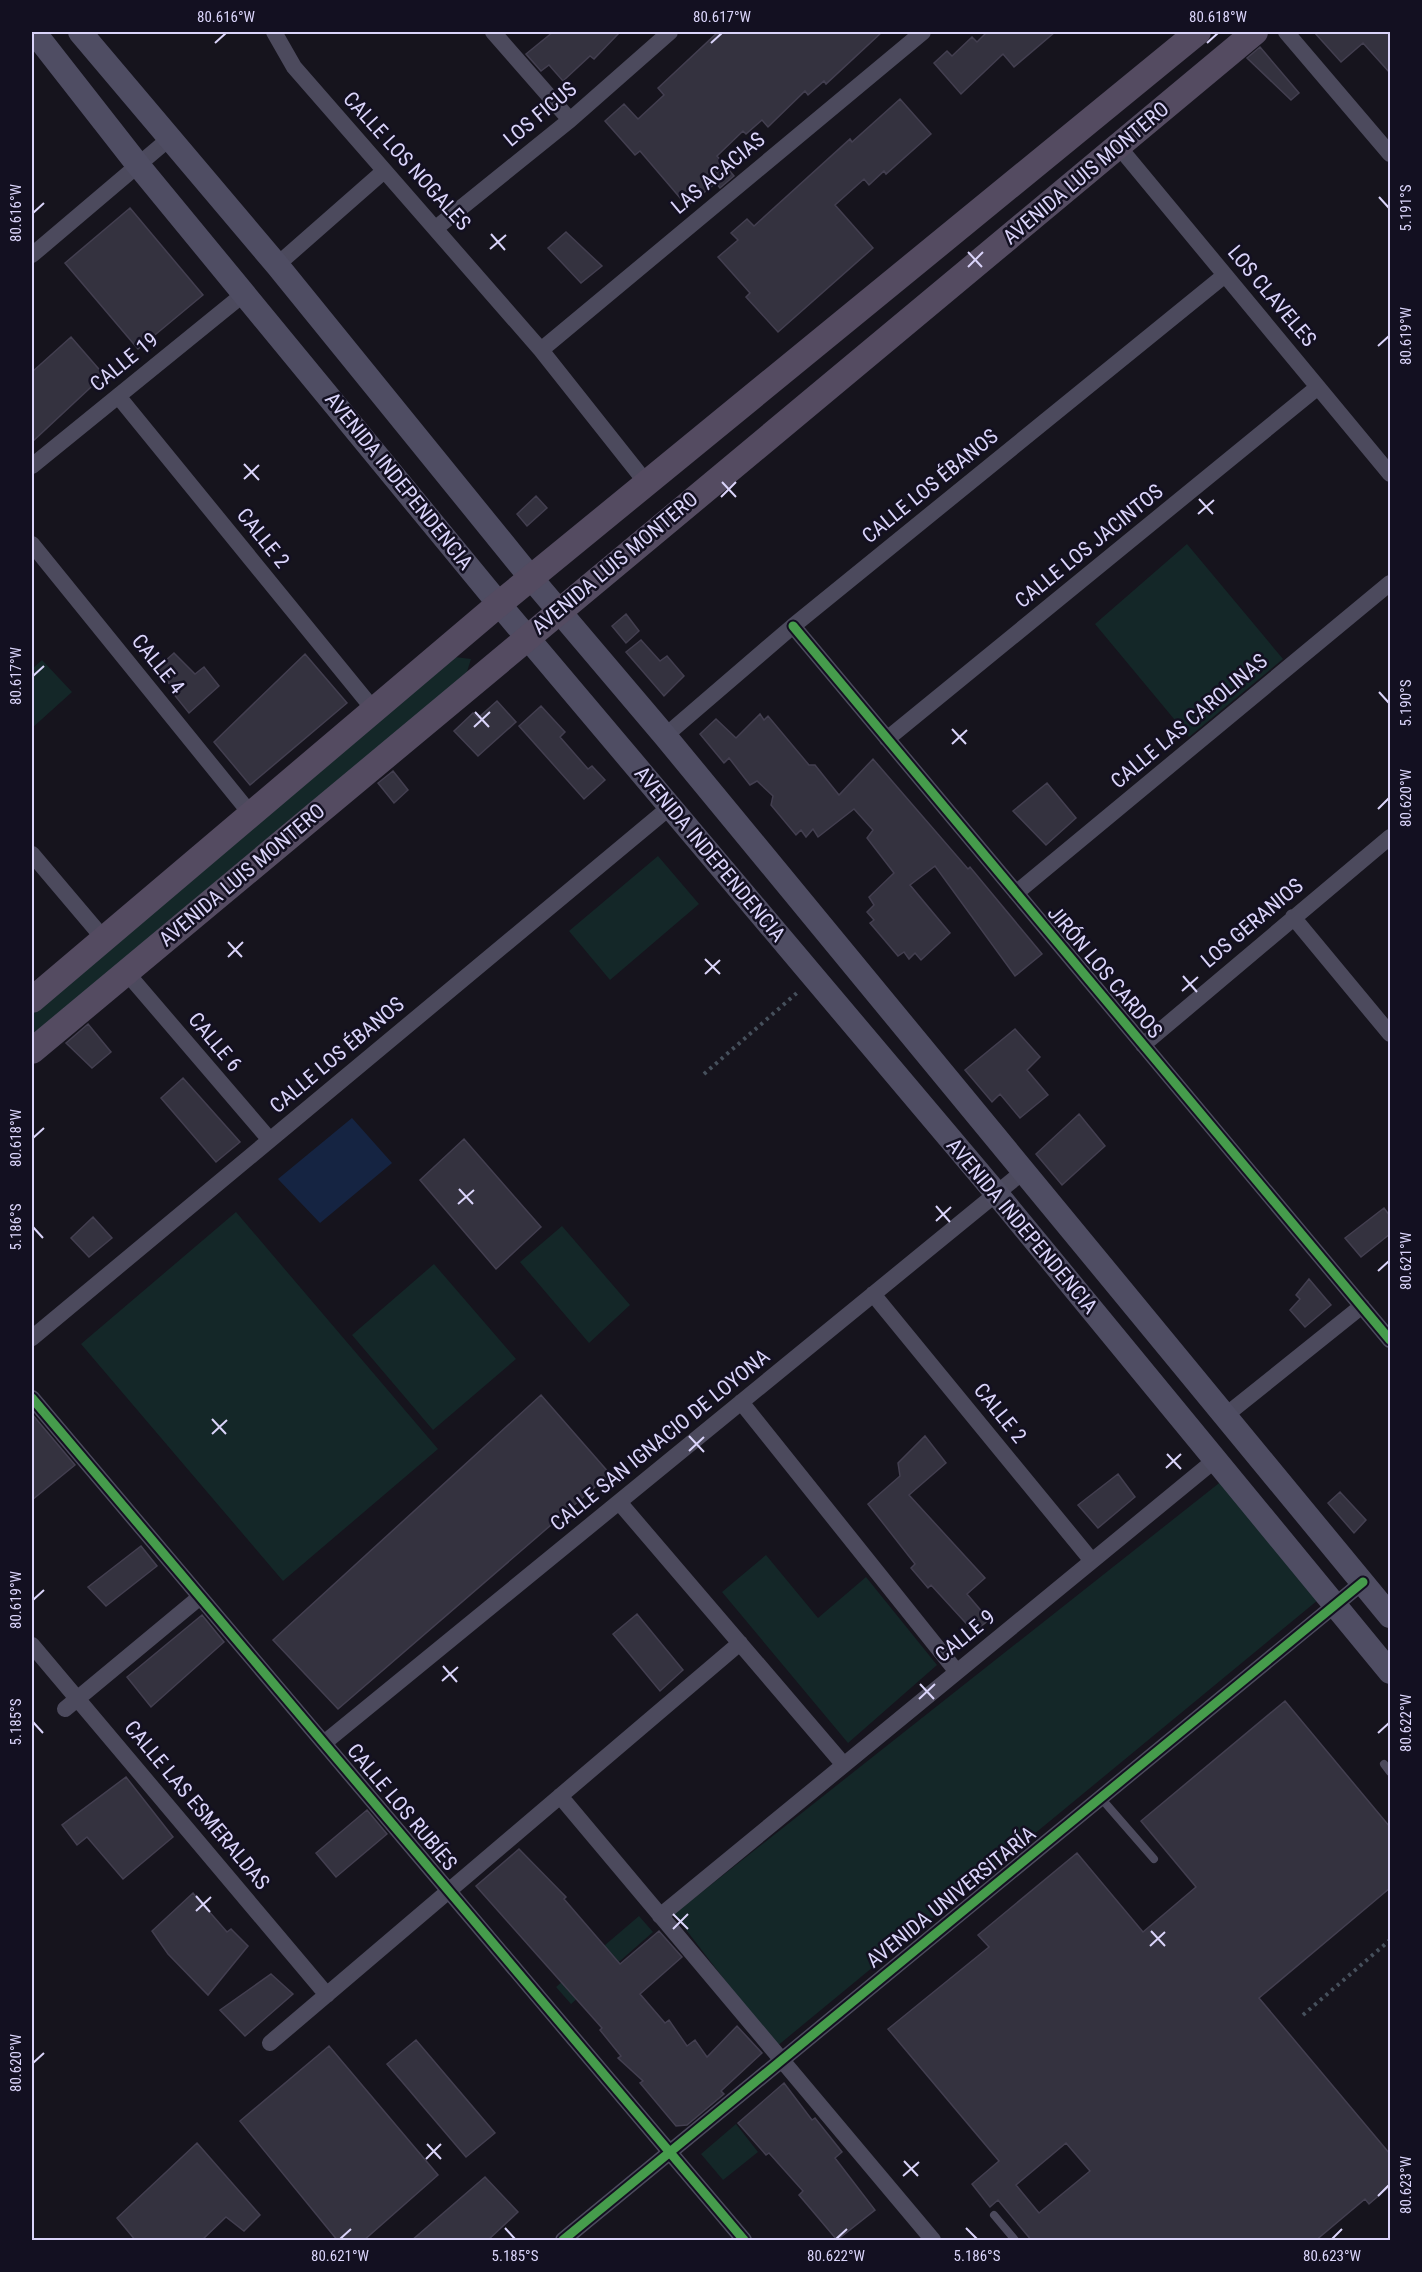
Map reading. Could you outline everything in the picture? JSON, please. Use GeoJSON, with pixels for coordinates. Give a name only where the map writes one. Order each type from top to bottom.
{"type":"FeatureCollection","features":[{"type":"Feature","properties":{"kind":"main road","name":"AVENIDA INDEPENDENCIA"},"geometry":{"type":"LineString","coordinates":[[34,32],[138,165],[500,604],[996,1193],[1390,1672]]}},
{"type":"Feature","properties":{"kind":"main road","name":"AVENIDA INDEPENDENCIA"},"geometry":{"type":"LineString","coordinates":[[80,32],[277,265],[531,578],[665,736],[1390,1616]]}},
{"type":"Feature","properties":{"kind":"main road","name":"AVENIDA LUIS MONTERO"},"geometry":{"type":"LineString","coordinates":[[32,1000],[250,813],[531,578],[648,485],[1198,32]]}},
{"type":"Feature","properties":{"kind":"main road","name":"AVENIDA LUIS MONTERO"},"geometry":{"type":"LineString","coordinates":[[32,1051],[558,610],[1255,32]]}},
{"type":"Feature","properties":{"kind":"street","name":"CALLE LOS NOGALES"},"geometry":{"type":"LineString","coordinates":[[274,32],[294,68],[541,350],[648,485]]}},
{"type":"Feature","properties":{"kind":"street"},"geometry":{"type":"LineString","coordinates":[[493,32],[570,120]]}},
{"type":"Feature","properties":{"kind":"street","name":"LOS FICUS"},"geometry":{"type":"LineString","coordinates":[[436,228],[570,120],[670,32]]}},
{"type":"Feature","properties":{"kind":"street","name":"LAS ACACIAS"},"geometry":{"type":"LineString","coordinates":[[541,350],[923,32]]}},
{"type":"Feature","properties":{"kind":"street"},"geometry":{"type":"LineString","coordinates":[[1286,32],[1384,134],[1390,154]]}},
{"type":"Feature","properties":{"kind":"street"},"geometry":{"type":"LineString","coordinates":[[32,255],[170,138]]}},
{"type":"Feature","properties":{"kind":"street","name":"LOS CLAVELES"},"geometry":{"type":"LineString","coordinates":[[1119,147],[1390,474]]}},
{"type":"Feature","properties":{"kind":"street"},"geometry":{"type":"LineString","coordinates":[[277,265],[384,171]]}},
{"type":"Feature","properties":{"kind":"street","name":"CALLE LOS ÉBANOS"},"geometry":{"type":"LineString","coordinates":[[665,736],[793,627],[1225,275]]}},
{"type":"Feature","properties":{"kind":"street","name":"CALLE 19"},"geometry":{"type":"LineString","coordinates":[[32,466],[245,293]]}},
{"type":"Feature","properties":{"kind":"street","name":"CALLE LOS JACINTOS"},"geometry":{"type":"LineString","coordinates":[[888,739],[1318,387]]}},
{"type":"Feature","properties":{"kind":"street","name":"CALLE 2"},"geometry":{"type":"LineString","coordinates":[[117,396],[374,710]]}},
{"type":"Feature","properties":{"kind":"street","name":"CALLE 4"},"geometry":{"type":"LineString","coordinates":[[32,544],[250,813]]}},
{"type":"Feature","properties":{"kind":"street","name":"CALLE LAS CAROLINAS"},"geometry":{"type":"LineString","coordinates":[[1016,893],[1390,583]]}},
{"type":"Feature","properties":{"kind":"street","name":"JIRÓN LOS CARDOS"},"geometry":{"type":"LineString","coordinates":[[793,627],[1390,1340]]}},
{"type":"Feature","properties":{"kind":"street","name":"CALLE LOS ÉBANOS"},"geometry":{"type":"LineString","coordinates":[[32,1338],[670,807]]}},
{"type":"Feature","properties":{"kind":"street","name":"LOS GERANIOS"},"geometry":{"type":"LineString","coordinates":[[1143,1045],[1390,837]]}},
{"type":"Feature","properties":{"kind":"street"},"geometry":{"type":"LineString","coordinates":[[32,855],[104,939]]}},
{"type":"Feature","properties":{"kind":"street"},"geometry":{"type":"LineString","coordinates":[[1293,917],[1390,1034]]}},
{"type":"Feature","properties":{"kind":"street","name":"CALLE 6"},"geometry":{"type":"LineString","coordinates":[[126,972],[270,1140]]}},
{"type":"Feature","properties":{"kind":"street","name":"CALLE SAN IGNACIO DE LOYONA"},"geometry":{"type":"LineString","coordinates":[[324,1743],[1023,1171]]}},
{"type":"Feature","properties":{"kind":"street","name":"CALLE 2"},"geometry":{"type":"LineString","coordinates":[[873,1294],[1092,1561]]}},
{"type":"Feature","properties":{"kind":"street"},"geometry":{"type":"LineString","coordinates":[[1226,1415],[1362,1306]]}},
{"type":"Feature","properties":{"kind":"street","name":"CALLE LOS RUBÍES"},"geometry":{"type":"LineString","coordinates":[[32,1398],[744,2241]]}},
{"type":"Feature","properties":{"kind":"street"},"geometry":{"type":"LineString","coordinates":[[741,1402],[957,1672]]}},
{"type":"Feature","properties":{"kind":"street","name":"CALLE 9"},"geometry":{"type":"LineString","coordinates":[[660,1916],[1215,1460]]}},
{"type":"Feature","properties":{"kind":"street"},"geometry":{"type":"LineString","coordinates":[[619,1502],[844,1765]]}},
{"type":"Feature","properties":{"kind":"street","name":"AVENIDA UNIVERSITARÍA"},"geometry":{"type":"LineString","coordinates":[[563,2241],[1363,1582]]}},
{"type":"Feature","properties":{"kind":"street"},"geometry":{"type":"LineString","coordinates":[[71,1704],[200,1597]]}},
{"type":"Feature","properties":{"kind":"street"},"geometry":{"type":"LineString","coordinates":[[270,2043],[740,1643]]}},
{"type":"Feature","properties":{"kind":"street","name":"CALLE LAS ESMERALDAS"},"geometry":{"type":"LineString","coordinates":[[32,1645],[71,1704],[327,1995]]}},
{"type":"Feature","properties":{"kind":"street"},"geometry":{"type":"LineString","coordinates":[[560,1796],[933,2241]]}},
{"type":"Feature","properties":{"kind":"lane"},"geometry":{"type":"LineString","coordinates":[[1384,1764],[1390,1772]]}},
{"type":"Feature","properties":{"kind":"lane"},"geometry":{"type":"LineString","coordinates":[[1100,1797],[1154,1859]]}},
{"type":"Feature","properties":{"kind":"lane"},"geometry":{"type":"LineString","coordinates":[[994,2215],[1015,2241]]}},
{"type":"Feature","properties":{"kind":"path"},"geometry":{"type":"LineString","coordinates":[[704,1074],[814,978]]}},
{"type":"Feature","properties":{"kind":"path"},"geometry":{"type":"LineString","coordinates":[[1303,2015],[1390,1940]]}},
{"type":"Feature","properties":{"kind":"green space"},"geometry":{"type":"Polygon","coordinates":[[[1187,544],[1283,659],[1189,737],[1095,624],[1187,544]]]}},
{"type":"Feature","properties":{"kind":"green space"},"geometry":{"type":"Polygon","coordinates":[[[455,657],[471,659],[466,675],[32,1035],[32,1012],[455,657]]]}},
{"type":"Feature","properties":{"kind":"green space"},"geometry":{"type":"Polygon","coordinates":[[[42,660],[72,692],[32,728],[32,669],[42,660]]]}},
{"type":"Feature","properties":{"kind":"green space"},"geometry":{"type":"Polygon","coordinates":[[[658,856],[699,904],[610,980],[569,931],[658,856]]]}},
{"type":"Feature","properties":{"kind":"green space"},"geometry":{"type":"Polygon","coordinates":[[[236,1212],[438,1449],[283,1581],[81,1344],[236,1212]]]}},
{"type":"Feature","properties":{"kind":"green space"},"geometry":{"type":"Polygon","coordinates":[[[562,1226],[630,1305],[589,1343],[520,1262],[562,1226]]]}},
{"type":"Feature","properties":{"kind":"green space"},"geometry":{"type":"Polygon","coordinates":[[[434,1264],[516,1359],[433,1430],[352,1335],[434,1264]]]}},
{"type":"Feature","properties":{"kind":"green space"},"geometry":{"type":"Polygon","coordinates":[[[1223,1480],[1318,1600],[776,2047],[674,1914],[1223,1480]]]}},
{"type":"Feature","properties":{"kind":"green space"},"geometry":{"type":"Polygon","coordinates":[[[766,1555],[818,1618],[866,1577],[937,1665],[848,1743],[722,1592],[766,1555]]]}},
{"type":"Feature","properties":{"kind":"green space"},"geometry":{"type":"Polygon","coordinates":[[[639,1916],[653,1932],[571,2004],[556,1987],[639,1916]]]}},
{"type":"Feature","properties":{"kind":"green space"},"geometry":{"type":"Polygon","coordinates":[[[736,2124],[758,2152],[723,2180],[701,2154],[736,2124]]]}},
{"type":"Feature","properties":{"kind":"water"},"geometry":{"type":"Polygon","coordinates":[[[352,1118],[392,1163],[320,1223],[278,1179],[352,1118]]]}},
{"type":"Feature","properties":{"kind":"building"},"geometry":{"type":"Polygon","coordinates":[[[553,32],[620,32],[594,59],[590,56],[563,81],[549,65],[541,71],[526,54],[553,32]]]}},
{"type":"Feature","properties":{"kind":"building"},"geometry":{"type":"Polygon","coordinates":[[[718,32],[882,32],[826,84],[824,81],[808,95],[805,91],[768,127],[762,120],[746,134],[743,131],[717,156],[734,176],[720,188],[716,183],[687,206],[640,151],[635,155],[605,121],[624,104],[638,119],[664,95],[658,88],[718,32]]]}},
{"type":"Feature","properties":{"kind":"building"},"geometry":{"type":"Polygon","coordinates":[[[987,32],[1055,32],[1014,67],[1003,54],[961,94],[934,63],[947,51],[952,56],[972,37],[977,42],[987,32]]]}},
{"type":"Feature","properties":{"kind":"building"},"geometry":{"type":"Polygon","coordinates":[[[1314,32],[1390,32],[1390,73],[1363,43],[1341,62],[1314,32]]]}},
{"type":"Feature","properties":{"kind":"building"},"geometry":{"type":"Polygon","coordinates":[[[1260,47],[1299,93],[1291,100],[1247,58],[1260,47]]]}},
{"type":"Feature","properties":{"kind":"building"},"geometry":{"type":"Polygon","coordinates":[[[900,99],[931,134],[886,174],[884,171],[869,185],[864,179],[835,205],[873,248],[778,332],[746,297],[750,293],[718,257],[738,240],[731,233],[747,219],[754,226],[850,139],[852,142],[900,99]]]}},
{"type":"Feature","properties":{"kind":"building"},"geometry":{"type":"Polygon","coordinates":[[[130,208],[203,295],[138,349],[65,263],[130,208]]]}},
{"type":"Feature","properties":{"kind":"building"},"geometry":{"type":"Polygon","coordinates":[[[566,232],[602,266],[581,283],[548,248],[566,232]]]}},
{"type":"Feature","properties":{"kind":"building"},"geometry":{"type":"Polygon","coordinates":[[[71,337],[104,375],[32,442],[32,372],[71,337]]]}},
{"type":"Feature","properties":{"kind":"building"},"geometry":{"type":"Polygon","coordinates":[[[536,496],[547,508],[527,526],[517,514],[536,496]]]}},
{"type":"Feature","properties":{"kind":"building"},"geometry":{"type":"Polygon","coordinates":[[[626,614],[639,631],[626,643],[612,626],[626,614]]]}},
{"type":"Feature","properties":{"kind":"building"},"geometry":{"type":"Polygon","coordinates":[[[641,640],[660,661],[667,656],[684,676],[664,696],[626,652],[641,640]]]}},
{"type":"Feature","properties":{"kind":"building"},"geometry":{"type":"Polygon","coordinates":[[[174,653],[195,674],[204,667],[219,686],[189,713],[172,692],[175,690],[156,669],[174,653]]]}},
{"type":"Feature","properties":{"kind":"building"},"geometry":{"type":"Polygon","coordinates":[[[305,654],[347,703],[250,785],[214,742],[305,654]]]}},
{"type":"Feature","properties":{"kind":"building"},"geometry":{"type":"Polygon","coordinates":[[[497,701],[516,722],[478,756],[454,731],[473,713],[478,718],[497,701]]]}},
{"type":"Feature","properties":{"kind":"building"},"geometry":{"type":"Polygon","coordinates":[[[541,706],[565,732],[560,737],[588,769],[592,766],[605,780],[584,799],[519,726],[541,706]]]}},
{"type":"Feature","properties":{"kind":"building"},"geometry":{"type":"Polygon","coordinates":[[[760,714],[764,720],[768,716],[809,765],[815,765],[839,795],[873,759],[968,869],[970,867],[1042,954],[1015,976],[935,866],[910,885],[950,933],[921,960],[915,953],[909,959],[904,952],[898,956],[870,923],[874,920],[867,912],[874,905],[869,897],[894,873],[867,838],[873,830],[854,809],[818,837],[813,829],[806,837],[801,830],[796,835],[771,805],[773,796],[757,781],[750,785],[729,758],[724,763],[700,734],[716,719],[736,738],[760,714]]]}},
{"type":"Feature","properties":{"kind":"building"},"geometry":{"type":"Polygon","coordinates":[[[393,771],[408,790],[394,803],[378,783],[393,771]]]}},
{"type":"Feature","properties":{"kind":"building"},"geometry":{"type":"Polygon","coordinates":[[[1047,783],[1076,818],[1046,845],[1013,811],[1047,783]]]}},
{"type":"Feature","properties":{"kind":"building"},"geometry":{"type":"Polygon","coordinates":[[[88,1024],[111,1052],[92,1068],[66,1043],[88,1024]]]}},
{"type":"Feature","properties":{"kind":"building"},"geometry":{"type":"Polygon","coordinates":[[[1015,1029],[1040,1057],[1027,1070],[1048,1095],[1020,1118],[1000,1094],[992,1102],[965,1070],[1015,1029]]]}},
{"type":"Feature","properties":{"kind":"building"},"geometry":{"type":"Polygon","coordinates":[[[183,1078],[240,1142],[216,1162],[161,1098],[183,1078]]]}},
{"type":"Feature","properties":{"kind":"building"},"geometry":{"type":"Polygon","coordinates":[[[1079,1114],[1105,1146],[1062,1185],[1036,1154],[1079,1114]]]}},
{"type":"Feature","properties":{"kind":"building"},"geometry":{"type":"Polygon","coordinates":[[[464,1139],[541,1227],[496,1269],[420,1180],[464,1139]]]}},
{"type":"Feature","properties":{"kind":"building"},"geometry":{"type":"Polygon","coordinates":[[[1384,1208],[1390,1216],[1390,1234],[1361,1257],[1345,1238],[1384,1208]]]}},
{"type":"Feature","properties":{"kind":"building"},"geometry":{"type":"Polygon","coordinates":[[[93,1217],[112,1238],[89,1257],[71,1238],[93,1217]]]}},
{"type":"Feature","properties":{"kind":"building"},"geometry":{"type":"Polygon","coordinates":[[[1309,1279],[1331,1305],[1305,1327],[1290,1310],[1300,1299],[1296,1295],[1309,1279]]]}},
{"type":"Feature","properties":{"kind":"building"},"geometry":{"type":"Polygon","coordinates":[[[541,1395],[610,1474],[338,1709],[273,1640],[541,1395]]]}},
{"type":"Feature","properties":{"kind":"building"},"geometry":{"type":"Polygon","coordinates":[[[32,1414],[75,1465],[32,1500],[32,1414]]]}},
{"type":"Feature","properties":{"kind":"building"},"geometry":{"type":"Polygon","coordinates":[[[925,1436],[946,1463],[909,1495],[985,1578],[967,1594],[989,1620],[974,1632],[931,1585],[928,1588],[911,1568],[915,1564],[868,1504],[900,1476],[898,1463],[925,1436]]]}},
{"type":"Feature","properties":{"kind":"building"},"geometry":{"type":"Polygon","coordinates":[[[1118,1474],[1135,1497],[1098,1528],[1078,1505],[1118,1474]]]}},
{"type":"Feature","properties":{"kind":"building"},"geometry":{"type":"Polygon","coordinates":[[[1340,1492],[1366,1520],[1354,1533],[1328,1503],[1340,1492]]]}},
{"type":"Feature","properties":{"kind":"building"},"geometry":{"type":"Polygon","coordinates":[[[141,1546],[157,1566],[106,1606],[88,1587],[141,1546]]]}},
{"type":"Feature","properties":{"kind":"building"},"geometry":{"type":"Polygon","coordinates":[[[637,1614],[683,1670],[660,1691],[613,1634],[637,1614]]]}},
{"type":"Feature","properties":{"kind":"building"},"geometry":{"type":"Polygon","coordinates":[[[202,1615],[224,1642],[151,1707],[127,1677],[202,1615]]]}},
{"type":"Feature","properties":{"kind":"building"},"geometry":{"type":"Polygon","coordinates":[[[1285,1701],[1390,1827],[1390,1888],[1259,1998],[1390,2154],[1390,2186],[1369,2204],[1365,2199],[1315,2241],[1032,2241],[998,2200],[990,2207],[972,2184],[999,2161],[888,2029],[989,1947],[978,1935],[1077,1853],[1143,1932],[1196,1887],[1141,1821],[1285,1701]],[[1066,2143],[1016,2185],[1039,2213],[1090,2171],[1066,2143]]]}},
{"type":"Feature","properties":{"kind":"building"},"geometry":{"type":"Polygon","coordinates":[[[126,1777],[173,1837],[123,1879],[87,1837],[77,1845],[62,1825],[126,1777]]]}},
{"type":"Feature","properties":{"kind":"building"},"geometry":{"type":"Polygon","coordinates":[[[367,1810],[387,1834],[336,1877],[316,1853],[367,1810]]]}},
{"type":"Feature","properties":{"kind":"building"},"geometry":{"type":"Polygon","coordinates":[[[519,1849],[566,1897],[564,1899],[620,1964],[659,1931],[682,1957],[640,1994],[665,2023],[669,2020],[687,2046],[695,2040],[707,2057],[737,2026],[762,2053],[721,2091],[724,2094],[687,2125],[676,2126],[640,2083],[643,2081],[618,2058],[621,2056],[600,2030],[602,2028],[476,1886],[519,1849]]]}},
{"type":"Feature","properties":{"kind":"building"},"geometry":{"type":"Polygon","coordinates":[[[193,1893],[227,1932],[231,1929],[248,1946],[208,1995],[168,1954],[152,1931],[193,1893]]]}},
{"type":"Feature","properties":{"kind":"building"},"geometry":{"type":"Polygon","coordinates":[[[271,1974],[293,1994],[245,2036],[220,2010],[271,1974]]]}},
{"type":"Feature","properties":{"kind":"building"},"geometry":{"type":"Polygon","coordinates":[[[416,2040],[495,2133],[466,2157],[387,2064],[416,2040]]]}},
{"type":"Feature","properties":{"kind":"building"},"geometry":{"type":"Polygon","coordinates":[[[329,2046],[438,2175],[363,2241],[338,2241],[240,2121],[329,2046]]]}},
{"type":"Feature","properties":{"kind":"building"},"geometry":{"type":"Polygon","coordinates":[[[784,2083],[812,2120],[815,2118],[842,2152],[835,2158],[875,2210],[837,2240],[799,2195],[803,2191],[769,2153],[766,2155],[738,2123],[784,2083]]]}},
{"type":"Feature","properties":{"kind":"building"},"geometry":{"type":"Polygon","coordinates":[[[197,2143],[260,2215],[244,2231],[226,2217],[201,2241],[136,2241],[117,2218],[197,2143]]]}},
{"type":"Feature","properties":{"kind":"building"},"geometry":{"type":"Polygon","coordinates":[[[485,2177],[518,2212],[487,2241],[411,2241],[485,2177]]]}},
{"type":"Feature","properties":{"kind":"cycle path"},"geometry":{"type":"LineString","coordinates":[[793,626],[1390,1340]]}},
{"type":"Feature","properties":{"kind":"cycle path"},"geometry":{"type":"LineString","coordinates":[[32,1398],[744,2240]]}},
{"type":"Feature","properties":{"kind":"cycle path"},"geometry":{"type":"LineString","coordinates":[[563,2240],[1363,1582]]}}]}
